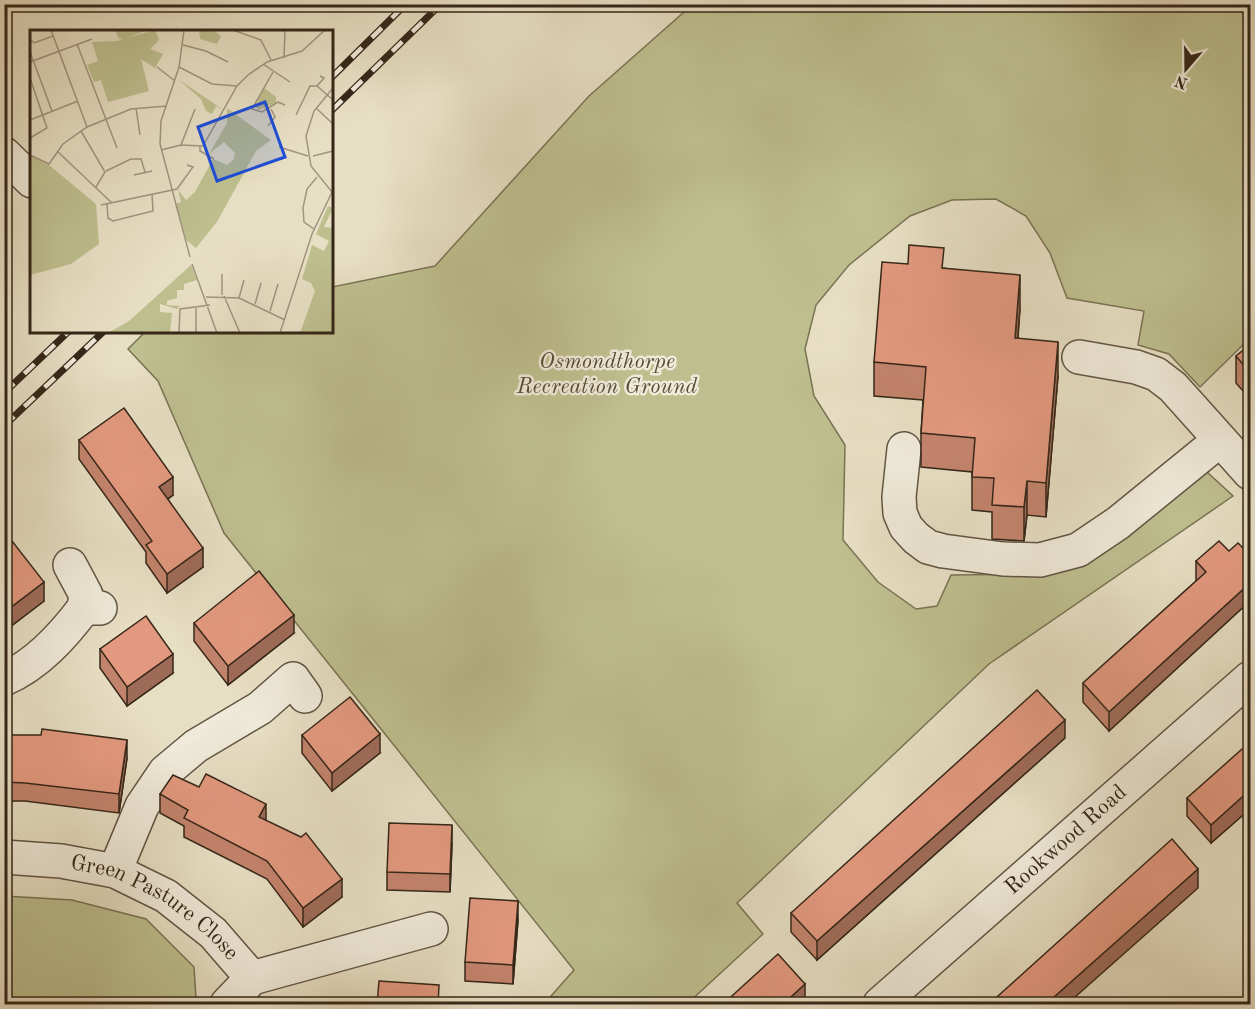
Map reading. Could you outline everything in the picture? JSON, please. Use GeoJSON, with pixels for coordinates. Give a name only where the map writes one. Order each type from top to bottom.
{"type":"FeatureCollection","features":[{"type":"Feature","properties":{"kind":"street"},"geometry":{"type":"LineString","coordinates":[[4,154],[30,179]]}},
{"type":"Feature","properties":{"kind":"street"},"geometry":{"type":"LineString","coordinates":[[1079,357],[1136,367],[1156,374],[1173,387],[1251,472]]}},
{"type":"Feature","properties":{"kind":"street"},"geometry":{"type":"LineString","coordinates":[[904,448],[899,498],[900,513],[906,526],[916,538],[928,547],[943,551],[1003,559],[1040,560],[1078,549],[1110,528],[1220,440]]}},
{"type":"Feature","properties":{"kind":"street"},"geometry":{"type":"LineString","coordinates":[[4,680],[42,654],[92,608],[70,565]]}},
{"type":"Feature","properties":{"kind":"street","name":"Rookwood Road"},"geometry":{"type":"LineString","coordinates":[[880,1005],[1251,678]]}},
{"type":"Feature","properties":{"kind":"street"},"geometry":{"type":"LineString","coordinates":[[115,871],[142,806],[165,772],[196,746],[260,708],[293,679],[305,696]]}},
{"type":"Feature","properties":{"kind":"street","name":"Green Pasture Close"},"geometry":{"type":"LineString","coordinates":[[4,857],[61,861],[115,871],[166,896],[213,933],[252,978],[227,1005]]}},
{"type":"Feature","properties":{"kind":"street"},"geometry":{"type":"LineString","coordinates":[[252,978],[431,929]]}},
{"type":"Feature","properties":{"kind":"green space","name":"Osmondthorpe Recreation Ground"},"geometry":{"type":"Polygon","coordinates":[[[692,5],[1250,5],[1250,338],[1200,387],[1169,354],[1138,345],[1144,311],[1067,298],[1050,253],[1026,216],[996,199],[952,200],[910,216],[849,265],[816,305],[805,349],[814,396],[845,445],[843,540],[878,582],[916,609],[937,606],[951,575],[1045,574],[1101,551],[1207,472],[1233,496],[989,664],[737,903],[763,934],[687,1004],[544,1004],[574,970],[224,533],[158,381],[128,349],[144,333],[333,333],[333,287],[435,266],[589,96],[692,5]]]}},
{"type":"Feature","properties":{"kind":"green space"},"geometry":{"type":"Polygon","coordinates":[[[4,896],[72,900],[146,919],[194,967],[196,999],[191,1004],[5,1004],[4,896]]]}},
{"type":"Feature","properties":{"kind":"building"},"geometry":{"type":"Polygon","coordinates":[[[4,223],[10,229],[4,233],[4,223]]]}},
{"type":"Feature","properties":{"kind":"building"},"geometry":{"type":"Polygon","coordinates":[[[909,245],[944,248],[942,268],[1020,275],[1015,338],[1058,342],[1046,483],[1027,481],[1024,507],[992,505],[994,478],[972,477],[975,438],[921,433],[926,367],[874,362],[882,262],[908,264],[909,245]]]}},
{"type":"Feature","properties":{"kind":"building"},"geometry":{"type":"Polygon","coordinates":[[[1251,344],[1251,374],[1236,356],[1251,344]]]}},
{"type":"Feature","properties":{"kind":"building"},"geometry":{"type":"Polygon","coordinates":[[[124,408],[173,477],[159,487],[203,548],[167,574],[146,545],[152,541],[79,440],[124,408]]]}},
{"type":"Feature","properties":{"kind":"building"},"geometry":{"type":"Polygon","coordinates":[[[5,532],[44,582],[6,611],[4,610],[5,532]]]}},
{"type":"Feature","properties":{"kind":"building"},"geometry":{"type":"Polygon","coordinates":[[[1219,541],[1229,551],[1238,543],[1251,556],[1251,582],[1109,712],[1083,683],[1206,572],[1196,561],[1219,541]]]}},
{"type":"Feature","properties":{"kind":"building"},"geometry":{"type":"Polygon","coordinates":[[[259,571],[294,615],[228,666],[194,623],[259,571]]]}},
{"type":"Feature","properties":{"kind":"building"},"geometry":{"type":"Polygon","coordinates":[[[146,616],[173,654],[127,687],[100,649],[146,616]]]}},
{"type":"Feature","properties":{"kind":"building"},"geometry":{"type":"Polygon","coordinates":[[[1037,690],[1065,720],[817,941],[791,913],[1037,690]]]}},
{"type":"Feature","properties":{"kind":"building"},"geometry":{"type":"Polygon","coordinates":[[[350,697],[380,734],[332,773],[302,735],[350,697]]]}},
{"type":"Feature","properties":{"kind":"building"},"geometry":{"type":"Polygon","coordinates":[[[42,729],[127,740],[119,794],[4,782],[4,735],[41,735],[42,729]]]}},
{"type":"Feature","properties":{"kind":"building"},"geometry":{"type":"Polygon","coordinates":[[[1250,742],[1251,789],[1211,825],[1187,798],[1250,742]]]}},
{"type":"Feature","properties":{"kind":"building"},"geometry":{"type":"Polygon","coordinates":[[[206,774],[266,804],[259,817],[301,837],[306,833],[342,879],[303,908],[267,861],[184,818],[188,810],[160,794],[173,775],[199,787],[206,774]]]}},
{"type":"Feature","properties":{"kind":"building"},"geometry":{"type":"Polygon","coordinates":[[[389,823],[452,825],[450,874],[387,872],[389,823]]]}},
{"type":"Feature","properties":{"kind":"building"},"geometry":{"type":"Polygon","coordinates":[[[1172,839],[1198,869],[1045,1005],[988,1005],[1172,839]]]}},
{"type":"Feature","properties":{"kind":"building"},"geometry":{"type":"Polygon","coordinates":[[[470,898],[518,901],[513,965],[465,962],[470,898]]]}},
{"type":"Feature","properties":{"kind":"building"},"geometry":{"type":"Polygon","coordinates":[[[778,954],[805,984],[782,1005],[722,1005],[778,954]]]}},
{"type":"Feature","properties":{"kind":"building"},"geometry":{"type":"Polygon","coordinates":[[[379,981],[439,985],[438,1005],[377,1005],[379,981]]]}},
{"type":"Feature","properties":{"kind":"building"},"geometry":{"type":"Polygon","coordinates":[[[325,999],[329,1005],[317,1005],[325,999]]]}},
{"type":"Feature","properties":{"kind":"railway"},"geometry":{"type":"LineString","coordinates":[[333,76],[406,4]]}},
{"type":"Feature","properties":{"kind":"railway"},"geometry":{"type":"LineString","coordinates":[[333,109],[441,4]]}},
{"type":"Feature","properties":{"kind":"railway"},"geometry":{"type":"LineString","coordinates":[[4,393],[67,333]]}},
{"type":"Feature","properties":{"kind":"railway"},"geometry":{"type":"LineString","coordinates":[[4,426],[102,333]]}}]}
